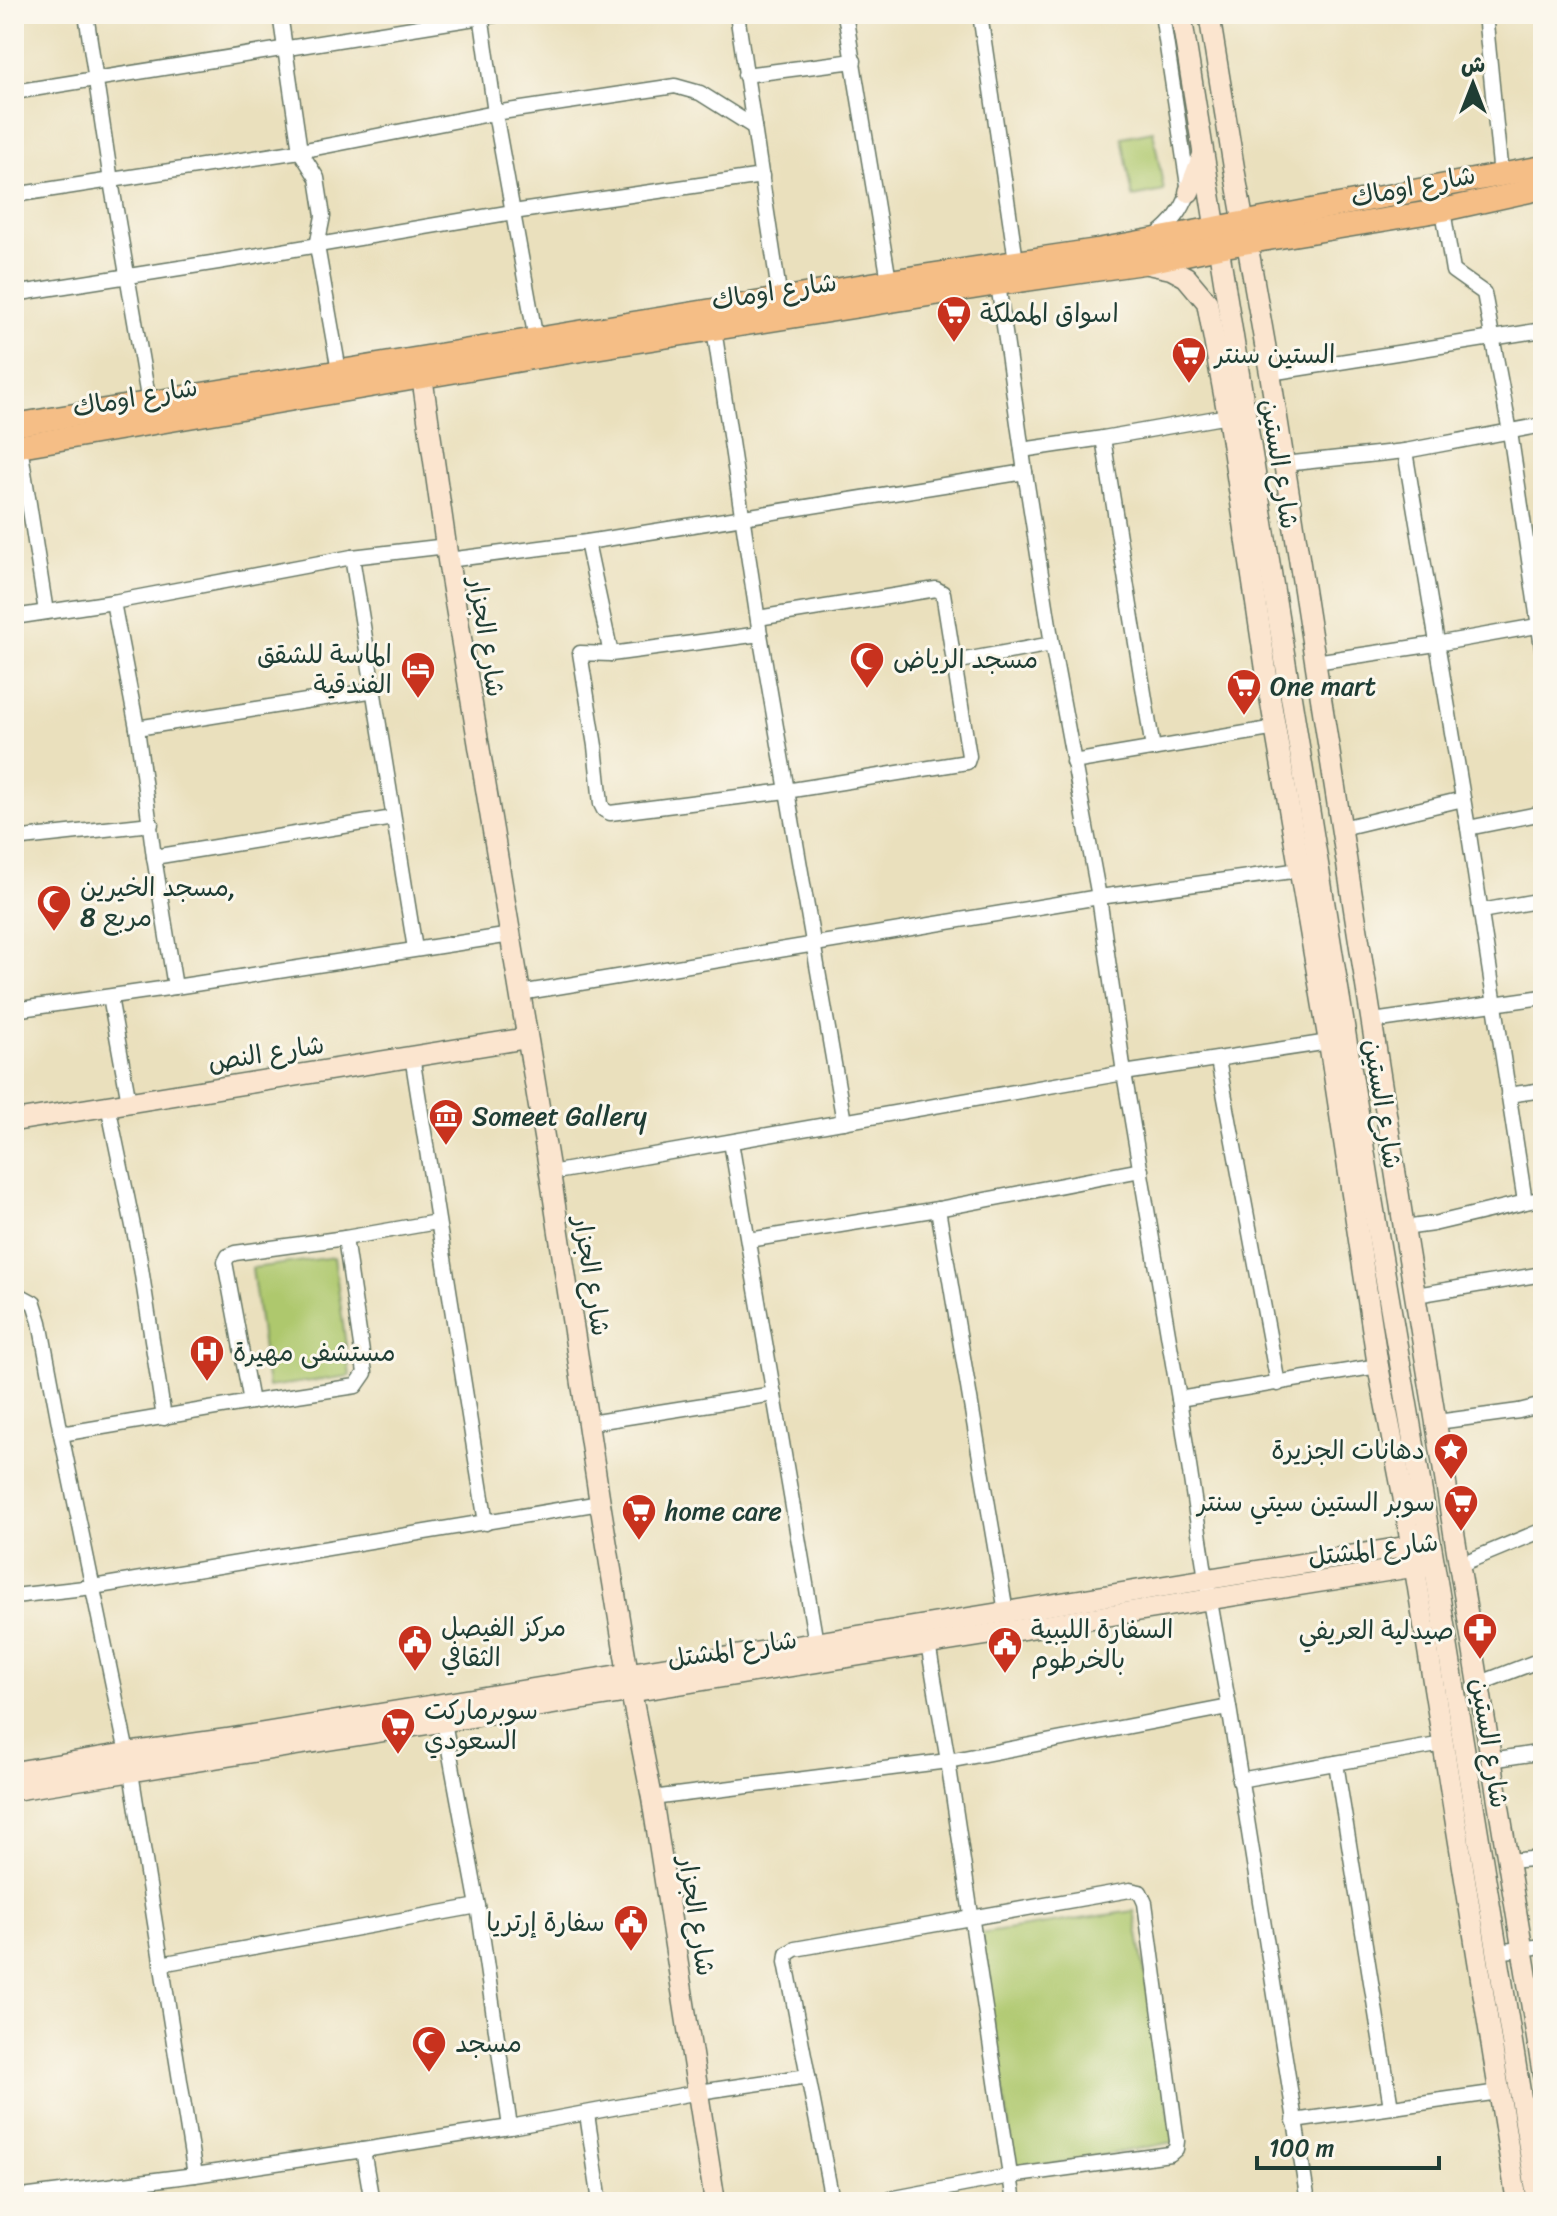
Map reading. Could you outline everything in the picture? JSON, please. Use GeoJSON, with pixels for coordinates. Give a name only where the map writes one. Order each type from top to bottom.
{"type":"FeatureCollection","features":[{"type":"Feature","properties":{"kind":"main road","name":"شارع الستين"},"geometry":{"type":"LineString","coordinates":[[1181,14],[1234,338],[1281,702],[1321,880],[1368,1231],[1420,1544],[1491,1912],[1538,2202]]}},
{"type":"Feature","properties":{"kind":"main road","name":"شارع الستين"},"geometry":{"type":"LineString","coordinates":[[1209,14],[1270,373],[1404,1228],[1543,2075]]}},
{"type":"Feature","properties":{"kind":"main road"},"geometry":{"type":"LineString","coordinates":[[1187,50],[1214,43]]}},
{"type":"Feature","properties":{"kind":"main road"},"geometry":{"type":"LineString","coordinates":[[1189,192],[1205,151]]}},
{"type":"Feature","properties":{"kind":"main road","name":"شارع اوماك"},"geometry":{"type":"LineString","coordinates":[[1246,232],[1287,213],[1543,167]]}},
{"type":"Feature","properties":{"kind":"main road","name":"شارع اوماك"},"geometry":{"type":"LineString","coordinates":[[16,439],[149,403],[339,371],[421,368],[536,340],[1150,240],[1246,232],[1292,236],[1443,210],[1543,188]]}},
{"type":"Feature","properties":{"kind":"main road"},"geometry":{"type":"LineString","coordinates":[[1287,213],[1292,236]]}},
{"type":"Feature","properties":{"kind":"main road","name":"شارع اوماك"},"geometry":{"type":"LineString","coordinates":[[16,439],[421,368],[714,329],[1143,263],[1218,236]]}},
{"type":"Feature","properties":{"kind":"main road"},"geometry":{"type":"LineString","coordinates":[[1143,263],[1157,265],[1186,277],[1223,320],[1234,338]]}},
{"type":"Feature","properties":{"kind":"main road"},"geometry":{"type":"LineString","coordinates":[[1207,302],[1281,702],[1276,728],[1329,1042],[1368,1231],[1378,1366],[1420,1544]]}},
{"type":"Feature","properties":{"kind":"main road","name":"شارع الجزار"},"geometry":{"type":"LineString","coordinates":[[421,368],[600,1503],[652,1798],[715,2202]]}},
{"type":"Feature","properties":{"kind":"main road"},"geometry":{"type":"LineString","coordinates":[[1321,880],[1348,875]]}},
{"type":"Feature","properties":{"kind":"main road"},"geometry":{"type":"LineString","coordinates":[[1326,911],[1354,907]]}},
{"type":"Feature","properties":{"kind":"main road","name":"شارع النص"},"geometry":{"type":"LineString","coordinates":[[14,1121],[527,1038]]}},
{"type":"Feature","properties":{"kind":"main road","name":"شارع المشتل"},"geometry":{"type":"LineString","coordinates":[[14,1790],[227,1739],[928,1644],[1455,1538]]}},
{"type":"Feature","properties":{"kind":"main road"},"geometry":{"type":"LineString","coordinates":[[1424,1565],[1443,1744],[1517,2202]]}},
{"type":"Feature","properties":{"kind":"main road","name":"شارع المشتل"},"geometry":{"type":"LineString","coordinates":[[14,1772],[129,1762],[444,1722],[816,1643],[1006,1612],[1424,1565],[1459,1565]]}},
{"type":"Feature","properties":{"kind":"main road"},"geometry":{"type":"LineString","coordinates":[[1491,1912],[1515,1908]]}},
{"type":"Feature","properties":{"kind":"street"},"geometry":{"type":"LineString","coordinates":[[86,14],[149,403]]}},
{"type":"Feature","properties":{"kind":"street"},"geometry":{"type":"LineString","coordinates":[[280,14],[300,151],[317,178],[323,216],[317,246],[339,371]]}},
{"type":"Feature","properties":{"kind":"street"},"geometry":{"type":"LineString","coordinates":[[14,92],[500,14]]}},
{"type":"Feature","properties":{"kind":"street"},"geometry":{"type":"LineString","coordinates":[[737,14],[780,299]]}},
{"type":"Feature","properties":{"kind":"street"},"geometry":{"type":"LineString","coordinates":[[845,14],[889,281]]}},
{"type":"Feature","properties":{"kind":"street"},"geometry":{"type":"LineString","coordinates":[[980,14],[1016,261]]}},
{"type":"Feature","properties":{"kind":"street"},"geometry":{"type":"LineString","coordinates":[[1150,240],[1171,224],[1184,207],[1189,192],[1162,14]]}},
{"type":"Feature","properties":{"kind":"street"},"geometry":{"type":"LineString","coordinates":[[1485,14],[1501,176]]}},
{"type":"Feature","properties":{"kind":"street"},"geometry":{"type":"LineString","coordinates":[[481,16],[495,113],[536,340]]}},
{"type":"Feature","properties":{"kind":"street"},"geometry":{"type":"LineString","coordinates":[[745,75],[854,61]]}},
{"type":"Feature","properties":{"kind":"street"},"geometry":{"type":"LineString","coordinates":[[14,195],[300,151],[495,113],[675,86],[700,93],[754,127]]}},
{"type":"Feature","properties":{"kind":"street"},"geometry":{"type":"LineString","coordinates":[[14,294],[513,212],[762,176]]}},
{"type":"Feature","properties":{"kind":"street"},"geometry":{"type":"LineString","coordinates":[[1443,210],[1453,271],[1484,293],[1510,432],[1543,654]]}},
{"type":"Feature","properties":{"kind":"street"},"geometry":{"type":"LineString","coordinates":[[998,284],[1052,644],[1099,897],[1124,1073],[1308,2202]]}},
{"type":"Feature","properties":{"kind":"street"},"geometry":{"type":"LineString","coordinates":[[714,329],[760,634],[844,1122]]}},
{"type":"Feature","properties":{"kind":"street"},"geometry":{"type":"LineString","coordinates":[[1270,373],[1543,330]]}},
{"type":"Feature","properties":{"kind":"street"},"geometry":{"type":"LineString","coordinates":[[1022,450],[1228,416]]}},
{"type":"Feature","properties":{"kind":"street"},"geometry":{"type":"LineString","coordinates":[[1284,464],[1405,451],[1543,425]]}},
{"type":"Feature","properties":{"kind":"street"},"geometry":{"type":"LineString","coordinates":[[1103,438],[1153,749]]}},
{"type":"Feature","properties":{"kind":"street"},"geometry":{"type":"LineString","coordinates":[[16,439],[46,612]]}},
{"type":"Feature","properties":{"kind":"street"},"geometry":{"type":"LineString","coordinates":[[1405,451],[1468,828],[1525,1202]]}},
{"type":"Feature","properties":{"kind":"street"},"geometry":{"type":"LineString","coordinates":[[14,617],[113,602],[352,557],[587,542],[1025,472]]}},
{"type":"Feature","properties":{"kind":"street"},"geometry":{"type":"LineString","coordinates":[[587,542],[611,654]]}},
{"type":"Feature","properties":{"kind":"street"},"geometry":{"type":"LineString","coordinates":[[352,557],[415,949]]}},
{"type":"Feature","properties":{"kind":"street"},"geometry":{"type":"LineString","coordinates":[[758,618],[940,590],[943,593],[969,756],[967,762],[786,791],[610,813],[604,810],[580,653],[611,654],[760,634]]}},
{"type":"Feature","properties":{"kind":"street"},"geometry":{"type":"LineString","coordinates":[[113,602],[137,728],[175,987]]}},
{"type":"Feature","properties":{"kind":"street"},"geometry":{"type":"LineString","coordinates":[[1315,662],[1541,626]]}},
{"type":"Feature","properties":{"kind":"street"},"geometry":{"type":"LineString","coordinates":[[954,662],[1052,644]]}},
{"type":"Feature","properties":{"kind":"street"},"geometry":{"type":"LineString","coordinates":[[137,728],[375,690]]}},
{"type":"Feature","properties":{"kind":"street"},"geometry":{"type":"LineString","coordinates":[[1073,762],[1276,728]]}},
{"type":"Feature","properties":{"kind":"street"},"geometry":{"type":"LineString","coordinates":[[1342,828],[1463,799]]}},
{"type":"Feature","properties":{"kind":"street"},"geometry":{"type":"LineString","coordinates":[[1468,828],[1543,813]]}},
{"type":"Feature","properties":{"kind":"street"},"geometry":{"type":"LineString","coordinates":[[154,857],[393,818]]}},
{"type":"Feature","properties":{"kind":"street"},"geometry":{"type":"LineString","coordinates":[[14,839],[151,824]]}},
{"type":"Feature","properties":{"kind":"street"},"geometry":{"type":"LineString","coordinates":[[520,993],[1099,897],[1300,870]]}},
{"type":"Feature","properties":{"kind":"street"},"geometry":{"type":"LineString","coordinates":[[1481,911],[1543,900]]}},
{"type":"Feature","properties":{"kind":"street"},"geometry":{"type":"LineString","coordinates":[[14,1010],[511,935]]}},
{"type":"Feature","properties":{"kind":"street"},"geometry":{"type":"LineString","coordinates":[[110,997],[118,1104],[164,1418]]}},
{"type":"Feature","properties":{"kind":"street"},"geometry":{"type":"LineString","coordinates":[[1373,1021],[1543,997]]}},
{"type":"Feature","properties":{"kind":"street"},"geometry":{"type":"LineString","coordinates":[[550,1173],[1124,1073],[1329,1042]]}},
{"type":"Feature","properties":{"kind":"street"},"geometry":{"type":"LineString","coordinates":[[412,1056],[486,1523]]}},
{"type":"Feature","properties":{"kind":"street"},"geometry":{"type":"LineString","coordinates":[[1218,1060],[1278,1384]]}},
{"type":"Feature","properties":{"kind":"street"},"geometry":{"type":"LineString","coordinates":[[1508,1095],[1543,1090]]}},
{"type":"Feature","properties":{"kind":"street"},"geometry":{"type":"LineString","coordinates":[[731,1142],[816,1643]]}},
{"type":"Feature","properties":{"kind":"street"},"geometry":{"type":"LineString","coordinates":[[749,1240],[938,1209],[1141,1170]]}},
{"type":"Feature","properties":{"kind":"street"},"geometry":{"type":"LineString","coordinates":[[1404,1228],[1543,1198]]}},
{"type":"Feature","properties":{"kind":"street"},"geometry":{"type":"LineString","coordinates":[[938,1209],[1006,1612]]}},
{"type":"Feature","properties":{"kind":"street"},"geometry":{"type":"LineString","coordinates":[[251,1402],[225,1262],[228,1256],[437,1222]]}},
{"type":"Feature","properties":{"kind":"street"},"geometry":{"type":"LineString","coordinates":[[61,1434],[356,1386],[365,1373],[345,1238]]}},
{"type":"Feature","properties":{"kind":"street"},"geometry":{"type":"LineString","coordinates":[[1416,1295],[1543,1274]]}},
{"type":"Feature","properties":{"kind":"street"},"geometry":{"type":"LineString","coordinates":[[14,1296],[34,1303],[40,1322],[129,1762],[195,2175]]}},
{"type":"Feature","properties":{"kind":"street"},"geometry":{"type":"LineString","coordinates":[[1179,1399],[1378,1366]]}},
{"type":"Feature","properties":{"kind":"street"},"geometry":{"type":"LineString","coordinates":[[589,1423],[774,1394]]}},
{"type":"Feature","properties":{"kind":"street"},"geometry":{"type":"LineString","coordinates":[[1437,1422],[1543,1405]]}},
{"type":"Feature","properties":{"kind":"street"},"geometry":{"type":"LineString","coordinates":[[14,1596],[93,1587],[600,1503]]}},
{"type":"Feature","properties":{"kind":"street"},"geometry":{"type":"LineString","coordinates":[[1459,1565],[1543,1530]]}},
{"type":"Feature","properties":{"kind":"street"},"geometry":{"type":"LineString","coordinates":[[928,1644],[1014,2202]]}},
{"type":"Feature","properties":{"kind":"street"},"geometry":{"type":"LineString","coordinates":[[1478,1684],[1543,1659]]}},
{"type":"Feature","properties":{"kind":"street"},"geometry":{"type":"LineString","coordinates":[[652,1798],[948,1761],[1229,1707]]}},
{"type":"Feature","properties":{"kind":"street"},"geometry":{"type":"LineString","coordinates":[[444,1722],[478,1906],[510,2127]]}},
{"type":"Feature","properties":{"kind":"street"},"geometry":{"type":"LineString","coordinates":[[1239,1780],[1443,1744]]}},
{"type":"Feature","properties":{"kind":"street"},"geometry":{"type":"LineString","coordinates":[[1491,1760],[1543,1752]]}},
{"type":"Feature","properties":{"kind":"street"},"geometry":{"type":"LineString","coordinates":[[1336,1763],[1391,2107]]}},
{"type":"Feature","properties":{"kind":"street"},"geometry":{"type":"LineString","coordinates":[[1508,1861],[1543,1858]]}},
{"type":"Feature","properties":{"kind":"street"},"geometry":{"type":"LineString","coordinates":[[834,2202],[786,1962],[787,1954],[795,1949],[1130,1890],[1140,1892],[1145,1903],[1176,2149],[1170,2154],[1010,2176],[874,2202]]}},
{"type":"Feature","properties":{"kind":"street"},"geometry":{"type":"LineString","coordinates":[[161,1964],[478,1906]]}},
{"type":"Feature","properties":{"kind":"street"},"geometry":{"type":"LineString","coordinates":[[1497,1952],[1543,1946]]}},
{"type":"Feature","properties":{"kind":"street"},"geometry":{"type":"LineString","coordinates":[[14,2198],[363,2150],[808,2076]]}},
{"type":"Feature","properties":{"kind":"street"},"geometry":{"type":"LineString","coordinates":[[1294,2121],[1499,2092]]}},
{"type":"Feature","properties":{"kind":"street"},"geometry":{"type":"LineString","coordinates":[[587,2114],[600,2202]]}},
{"type":"Feature","properties":{"kind":"street"},"geometry":{"type":"LineString","coordinates":[[363,2150],[372,2202]]}},
{"type":"Feature","properties":{"kind":"street"},"geometry":{"type":"LineString","coordinates":[[117,2184],[120,2202]]}},
{"type":"Feature","properties":{"kind":"green space"},"geometry":{"type":"Polygon","coordinates":[[[1153,131],[1164,191],[1133,197],[1122,137],[1153,131]]]}},
{"type":"Feature","properties":{"kind":"green space"},"geometry":{"type":"Polygon","coordinates":[[[334,1257],[350,1376],[268,1387],[252,1268],[334,1257]]]}},
{"type":"Feature","properties":{"kind":"green space"},"geometry":{"type":"Polygon","coordinates":[[[1134,1911],[1174,2142],[1016,2172],[979,1934],[1134,1911]]]}},
{"type":"Feature","properties":{"kind":"place","name":"اسواق المملكة"},"geometry":{"type":"Point","coordinates":[954,344]}},
{"type":"Feature","properties":{"kind":"place","name":"الستين سنتر"},"geometry":{"type":"Point","coordinates":[1189,385]}},
{"type":"Feature","properties":{"kind":"place","name":"مسجد الرياض"},"geometry":{"type":"Point","coordinates":[867,690]}},
{"type":"Feature","properties":{"kind":"place","name":"الماسة للشقق الفندقية"},"geometry":{"type":"Point","coordinates":[418,700]}},
{"type":"Feature","properties":{"kind":"place","name":"One mart"},"geometry":{"type":"Point","coordinates":[1244,717]}},
{"type":"Feature","properties":{"kind":"place","name":"مسجد الخيرين, مربع 8"},"geometry":{"type":"Point","coordinates":[54,933]}},
{"type":"Feature","properties":{"kind":"place","name":"Someet Gallery"},"geometry":{"type":"Point","coordinates":[446,1147]}},
{"type":"Feature","properties":{"kind":"place","name":"مستشفى مهيرة"},"geometry":{"type":"Point","coordinates":[207,1383]}},
{"type":"Feature","properties":{"kind":"place","name":"دهانات الجزيرة"},"geometry":{"type":"Point","coordinates":[1451,1481]}},
{"type":"Feature","properties":{"kind":"place","name":"سوبر الستين سيتي سنتر"},"geometry":{"type":"Point","coordinates":[1461,1533]}},
{"type":"Feature","properties":{"kind":"place","name":"home care"},"geometry":{"type":"Point","coordinates":[639,1542]}},
{"type":"Feature","properties":{"kind":"place","name":"صيدلية العريفي"},"geometry":{"type":"Point","coordinates":[1480,1661]}},
{"type":"Feature","properties":{"kind":"place","name":"مركز الفيصل الثقافي"},"geometry":{"type":"Point","coordinates":[415,1673]}},
{"type":"Feature","properties":{"kind":"place","name":"السفارة الليبية بالخرطوم"},"geometry":{"type":"Point","coordinates":[1005,1675]}},
{"type":"Feature","properties":{"kind":"place","name":"سوبرماركت السعودي"},"geometry":{"type":"Point","coordinates":[398,1756]}},
{"type":"Feature","properties":{"kind":"place","name":"سفارة إرتريا"},"geometry":{"type":"Point","coordinates":[631,1953]}},
{"type":"Feature","properties":{"kind":"place","name":"مسجد"},"geometry":{"type":"Point","coordinates":[429,2074]}}]}
